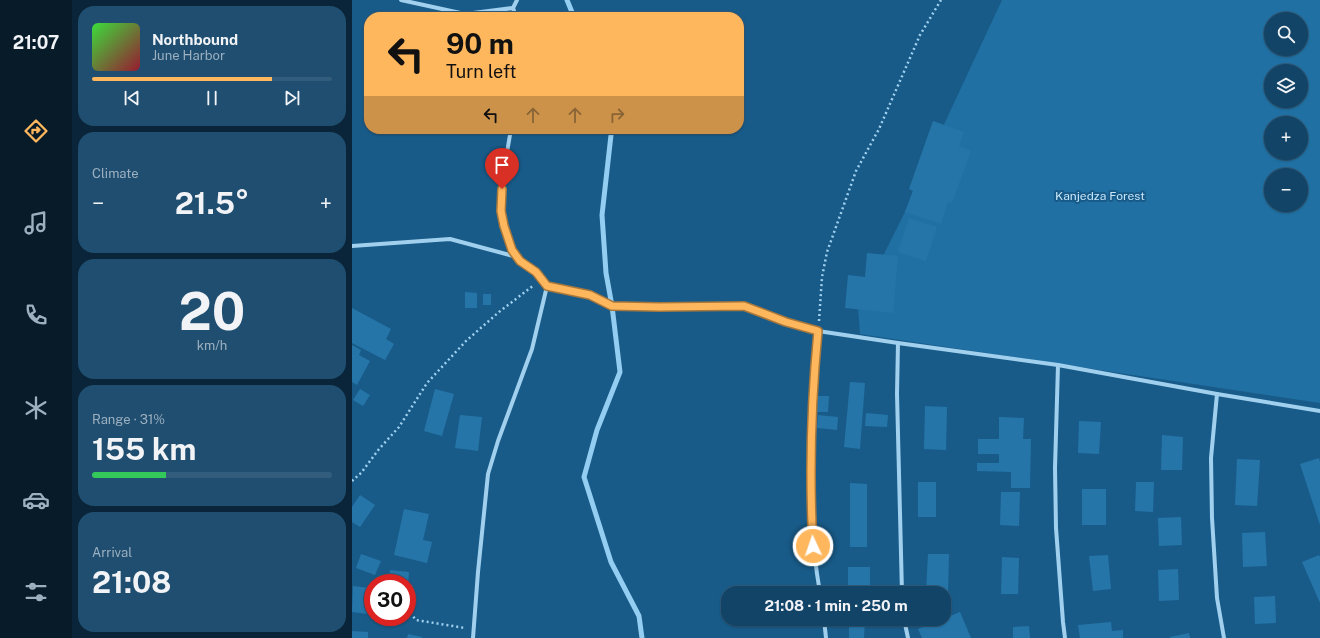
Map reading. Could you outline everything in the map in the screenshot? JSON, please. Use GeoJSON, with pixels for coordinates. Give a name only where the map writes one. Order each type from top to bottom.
{"type":"FeatureCollection","features":[{"type":"Feature","properties":{"kind":"street"},"geometry":{"type":"LineString","coordinates":[[401,0],[456,12]]}},
{"type":"Feature","properties":{"kind":"street"},"geometry":{"type":"LineString","coordinates":[[514,12],[513,8],[516,0]]}},
{"type":"Feature","properties":{"kind":"street"},"geometry":{"type":"LineString","coordinates":[[481,12],[513,8]]}},
{"type":"Feature","properties":{"kind":"street"},"geometry":{"type":"LineString","coordinates":[[510,134],[500,206],[506,232],[512,250],[517,257],[534,270],[547,286],[590,295],[612,306],[744,306],[786,322],[818,331],[898,344],[1058,365],[1320,411]]}},
{"type":"Feature","properties":{"kind":"street"},"geometry":{"type":"LineString","coordinates":[[352,246],[450,239],[517,257]]}},
{"type":"Feature","properties":{"kind":"street"},"geometry":{"type":"LineString","coordinates":[[473,638],[488,474],[498,441],[532,349],[547,286]]}},
{"type":"Feature","properties":{"kind":"street"},"geometry":{"type":"LineString","coordinates":[[818,331],[812,398],[811,493],[814,559],[819,586]]}},
{"type":"Feature","properties":{"kind":"street"},"geometry":{"type":"LineString","coordinates":[[898,344],[897,394],[902,586]]}},
{"type":"Feature","properties":{"kind":"street"},"geometry":{"type":"LineString","coordinates":[[1058,365],[1055,468],[1056,528],[1065,638]]}},
{"type":"Feature","properties":{"kind":"street"},"geometry":{"type":"LineString","coordinates":[[1217,394],[1211,458],[1212,518],[1217,598],[1224,638]]}},
{"type":"Feature","properties":{"kind":"street"},"geometry":{"type":"LineString","coordinates":[[825,626],[826,638]]}},
{"type":"Feature","properties":{"kind":"street"},"geometry":{"type":"LineString","coordinates":[[905,626],[908,638]]}},
{"type":"Feature","properties":{"kind":"path"},"geometry":{"type":"LineString","coordinates":[[818,331],[822,277],[827,252],[856,171],[879,129],[920,35],[941,0]]}},
{"type":"Feature","properties":{"kind":"path"},"geometry":{"type":"LineString","coordinates":[[352,481],[361,473],[379,449],[399,427],[427,383],[466,341],[499,312],[542,280]]}},
{"type":"Feature","properties":{"kind":"path"},"geometry":{"type":"LineString","coordinates":[[416,620],[474,630]]}},
{"type":"Feature","properties":{"kind":"green space","name":"Kanjedza Forest"},"geometry":{"type":"Polygon","coordinates":[[[1002,0],[1320,0],[1320,403],[860,334],[858,306],[905,212],[913,191],[1002,0]]]}},
{"type":"Feature","properties":{"kind":"building"},"geometry":{"type":"Polygon","coordinates":[[[933,121],[964,132],[959,146],[971,151],[952,203],[948,202],[941,224],[905,212],[913,191],[909,189],[933,121]]]}},
{"type":"Feature","properties":{"kind":"building"},"geometry":{"type":"Polygon","coordinates":[[[909,218],[937,227],[926,261],[898,252],[909,218]]]}},
{"type":"Feature","properties":{"kind":"building"},"geometry":{"type":"Polygon","coordinates":[[[867,253],[898,256],[893,313],[845,308],[848,275],[865,277],[867,253]]]}},
{"type":"Feature","properties":{"kind":"building"},"geometry":{"type":"Polygon","coordinates":[[[465,292],[477,293],[477,308],[465,308],[465,292]]]}},
{"type":"Feature","properties":{"kind":"building"},"geometry":{"type":"Polygon","coordinates":[[[483,294],[491,294],[491,305],[483,305],[483,294]]]}},
{"type":"Feature","properties":{"kind":"building"},"geometry":{"type":"Polygon","coordinates":[[[352,308],[391,329],[386,339],[394,344],[385,360],[352,343],[352,308]]]}},
{"type":"Feature","properties":{"kind":"building"},"geometry":{"type":"Polygon","coordinates":[[[352,345],[361,350],[359,355],[370,361],[357,385],[352,382],[352,345]]]}},
{"type":"Feature","properties":{"kind":"building"},"geometry":{"type":"Polygon","coordinates":[[[850,382],[865,383],[860,449],[844,447],[850,382]]]}},
{"type":"Feature","properties":{"kind":"building"},"geometry":{"type":"Polygon","coordinates":[[[360,389],[370,395],[363,406],[353,400],[360,389]]]}},
{"type":"Feature","properties":{"kind":"building"},"geometry":{"type":"Polygon","coordinates":[[[435,389],[454,394],[442,436],[424,431],[435,389]]]}},
{"type":"Feature","properties":{"kind":"building"},"geometry":{"type":"Polygon","coordinates":[[[818,396],[829,396],[828,412],[817,412],[818,396]]]}},
{"type":"Feature","properties":{"kind":"building"},"geometry":{"type":"Polygon","coordinates":[[[925,406],[947,407],[946,450],[924,449],[925,406]]]}},
{"type":"Feature","properties":{"kind":"building"},"geometry":{"type":"Polygon","coordinates":[[[866,413],[888,415],[887,427],[865,426],[866,413]]]}},
{"type":"Feature","properties":{"kind":"building"},"geometry":{"type":"Polygon","coordinates":[[[460,415],[482,417],[478,451],[455,448],[460,415]]]}},
{"type":"Feature","properties":{"kind":"building"},"geometry":{"type":"Polygon","coordinates":[[[818,415],[838,417],[837,430],[817,428],[818,415]]]}},
{"type":"Feature","properties":{"kind":"building"},"geometry":{"type":"Polygon","coordinates":[[[999,417],[1024,418],[1023,439],[1031,439],[1030,488],[1011,488],[1011,472],[977,471],[977,463],[999,463],[999,454],[978,454],[978,439],[999,439],[999,417]]]}},
{"type":"Feature","properties":{"kind":"building"},"geometry":{"type":"Polygon","coordinates":[[[1079,421],[1101,422],[1099,454],[1078,453],[1079,421]]]}},
{"type":"Feature","properties":{"kind":"building"},"geometry":{"type":"Polygon","coordinates":[[[1162,435],[1183,437],[1182,470],[1161,470],[1162,435]]]}},
{"type":"Feature","properties":{"kind":"building"},"geometry":{"type":"Polygon","coordinates":[[[1319,458],[1320,462],[1320,525],[1300,464],[1319,458]]]}},
{"type":"Feature","properties":{"kind":"building"},"geometry":{"type":"Polygon","coordinates":[[[1237,459],[1260,460],[1257,506],[1235,505],[1237,459]]]}},
{"type":"Feature","properties":{"kind":"building"},"geometry":{"type":"Polygon","coordinates":[[[918,482],[936,482],[936,517],[918,517],[918,482]]]}},
{"type":"Feature","properties":{"kind":"building"},"geometry":{"type":"Polygon","coordinates":[[[1136,482],[1154,482],[1153,512],[1135,511],[1136,482]]]}},
{"type":"Feature","properties":{"kind":"building"},"geometry":{"type":"Polygon","coordinates":[[[850,483],[867,484],[867,547],[850,547],[850,483]]]}},
{"type":"Feature","properties":{"kind":"building"},"geometry":{"type":"Polygon","coordinates":[[[1082,489],[1106,489],[1106,525],[1082,525],[1082,489]]]}},
{"type":"Feature","properties":{"kind":"building"},"geometry":{"type":"Polygon","coordinates":[[[1001,492],[1020,492],[1019,526],[1000,525],[1001,492]]]}},
{"type":"Feature","properties":{"kind":"building"},"geometry":{"type":"Polygon","coordinates":[[[360,495],[375,505],[360,527],[352,522],[352,507],[360,495]]]}},
{"type":"Feature","properties":{"kind":"building"},"geometry":{"type":"Polygon","coordinates":[[[404,509],[429,514],[423,540],[432,542],[427,563],[394,555],[404,509]]]}},
{"type":"Feature","properties":{"kind":"building"},"geometry":{"type":"Polygon","coordinates":[[[1181,517],[1182,545],[1159,546],[1158,518],[1181,517]]]}},
{"type":"Feature","properties":{"kind":"building"},"geometry":{"type":"Polygon","coordinates":[[[1265,532],[1267,566],[1243,567],[1242,533],[1265,532]]]}},
{"type":"Feature","properties":{"kind":"building"},"geometry":{"type":"Polygon","coordinates":[[[361,554],[381,561],[375,574],[356,568],[361,554]]]}},
{"type":"Feature","properties":{"kind":"building"},"geometry":{"type":"Polygon","coordinates":[[[928,554],[949,554],[948,586],[926,586],[928,554]]]}},
{"type":"Feature","properties":{"kind":"building"},"geometry":{"type":"Polygon","coordinates":[[[1108,555],[1111,589],[1093,591],[1089,556],[1108,555]]]}},
{"type":"Feature","properties":{"kind":"building"},"geometry":{"type":"Polygon","coordinates":[[[1319,555],[1320,557],[1320,603],[1302,562],[1319,555]]]}},
{"type":"Feature","properties":{"kind":"building"},"geometry":{"type":"Polygon","coordinates":[[[1002,557],[1019,558],[1018,594],[1001,594],[1002,557]]]}},
{"type":"Feature","properties":{"kind":"building"},"geometry":{"type":"Polygon","coordinates":[[[848,567],[870,567],[870,586],[848,586],[848,567]]]}},
{"type":"Feature","properties":{"kind":"building"},"geometry":{"type":"Polygon","coordinates":[[[1178,569],[1179,600],[1159,601],[1158,570],[1178,569]]]}},
{"type":"Feature","properties":{"kind":"building"},"geometry":{"type":"Polygon","coordinates":[[[390,570],[409,572],[409,574],[390,574],[390,570]]]}},
{"type":"Feature","properties":{"kind":"building"},"geometry":{"type":"Polygon","coordinates":[[[353,586],[364,587],[364,614],[352,612],[353,586]]]}},
{"type":"Feature","properties":{"kind":"building"},"geometry":{"type":"Polygon","coordinates":[[[1275,596],[1276,623],[1255,624],[1254,597],[1275,596]]]}},
{"type":"Feature","properties":{"kind":"building"},"geometry":{"type":"Polygon","coordinates":[[[960,612],[971,638],[922,638],[918,629],[925,626],[951,626],[951,616],[960,612]]]}},
{"type":"Feature","properties":{"kind":"building"},"geometry":{"type":"Polygon","coordinates":[[[1111,622],[1112,631],[1123,630],[1123,638],[1080,638],[1078,625],[1111,622]]]}},
{"type":"Feature","properties":{"kind":"building"},"geometry":{"type":"Polygon","coordinates":[[[849,626],[865,626],[864,638],[849,638],[849,626]]]}},
{"type":"Feature","properties":{"kind":"building"},"geometry":{"type":"Polygon","coordinates":[[[1029,626],[1030,638],[1013,638],[1013,627],[1029,626]]]}},
{"type":"Feature","properties":{"kind":"building"},"geometry":{"type":"Polygon","coordinates":[[[352,631],[368,632],[368,638],[352,638],[352,631]]]}},
{"type":"Feature","properties":{"kind":"building"},"geometry":{"type":"Polygon","coordinates":[[[1189,633],[1190,638],[1170,638],[1170,637],[1189,633]]]}},
{"type":"Feature","properties":{"kind":"building"},"geometry":{"type":"Polygon","coordinates":[[[408,634],[422,637],[422,638],[407,638],[408,634]]]}},
{"type":"Feature","properties":{"kind":"waterway"},"geometry":{"type":"LineString","coordinates":[[567,0],[572,12]]}},
{"type":"Feature","properties":{"kind":"waterway"},"geometry":{"type":"LineString","coordinates":[[611,134],[602,215],[606,273],[612,306],[620,372],[597,430],[584,477],[611,562],[639,616],[642,638]]}},
{"type":"Feature","properties":{"kind":"route"},"geometry":{"type":"LineString","coordinates":[[502,189],[500,206],[504,226],[512,250],[520,261],[536,272],[547,286],[590,295],[612,306],[744,306],[786,322],[818,331],[812,413],[811,493],[813,546]]}}]}
